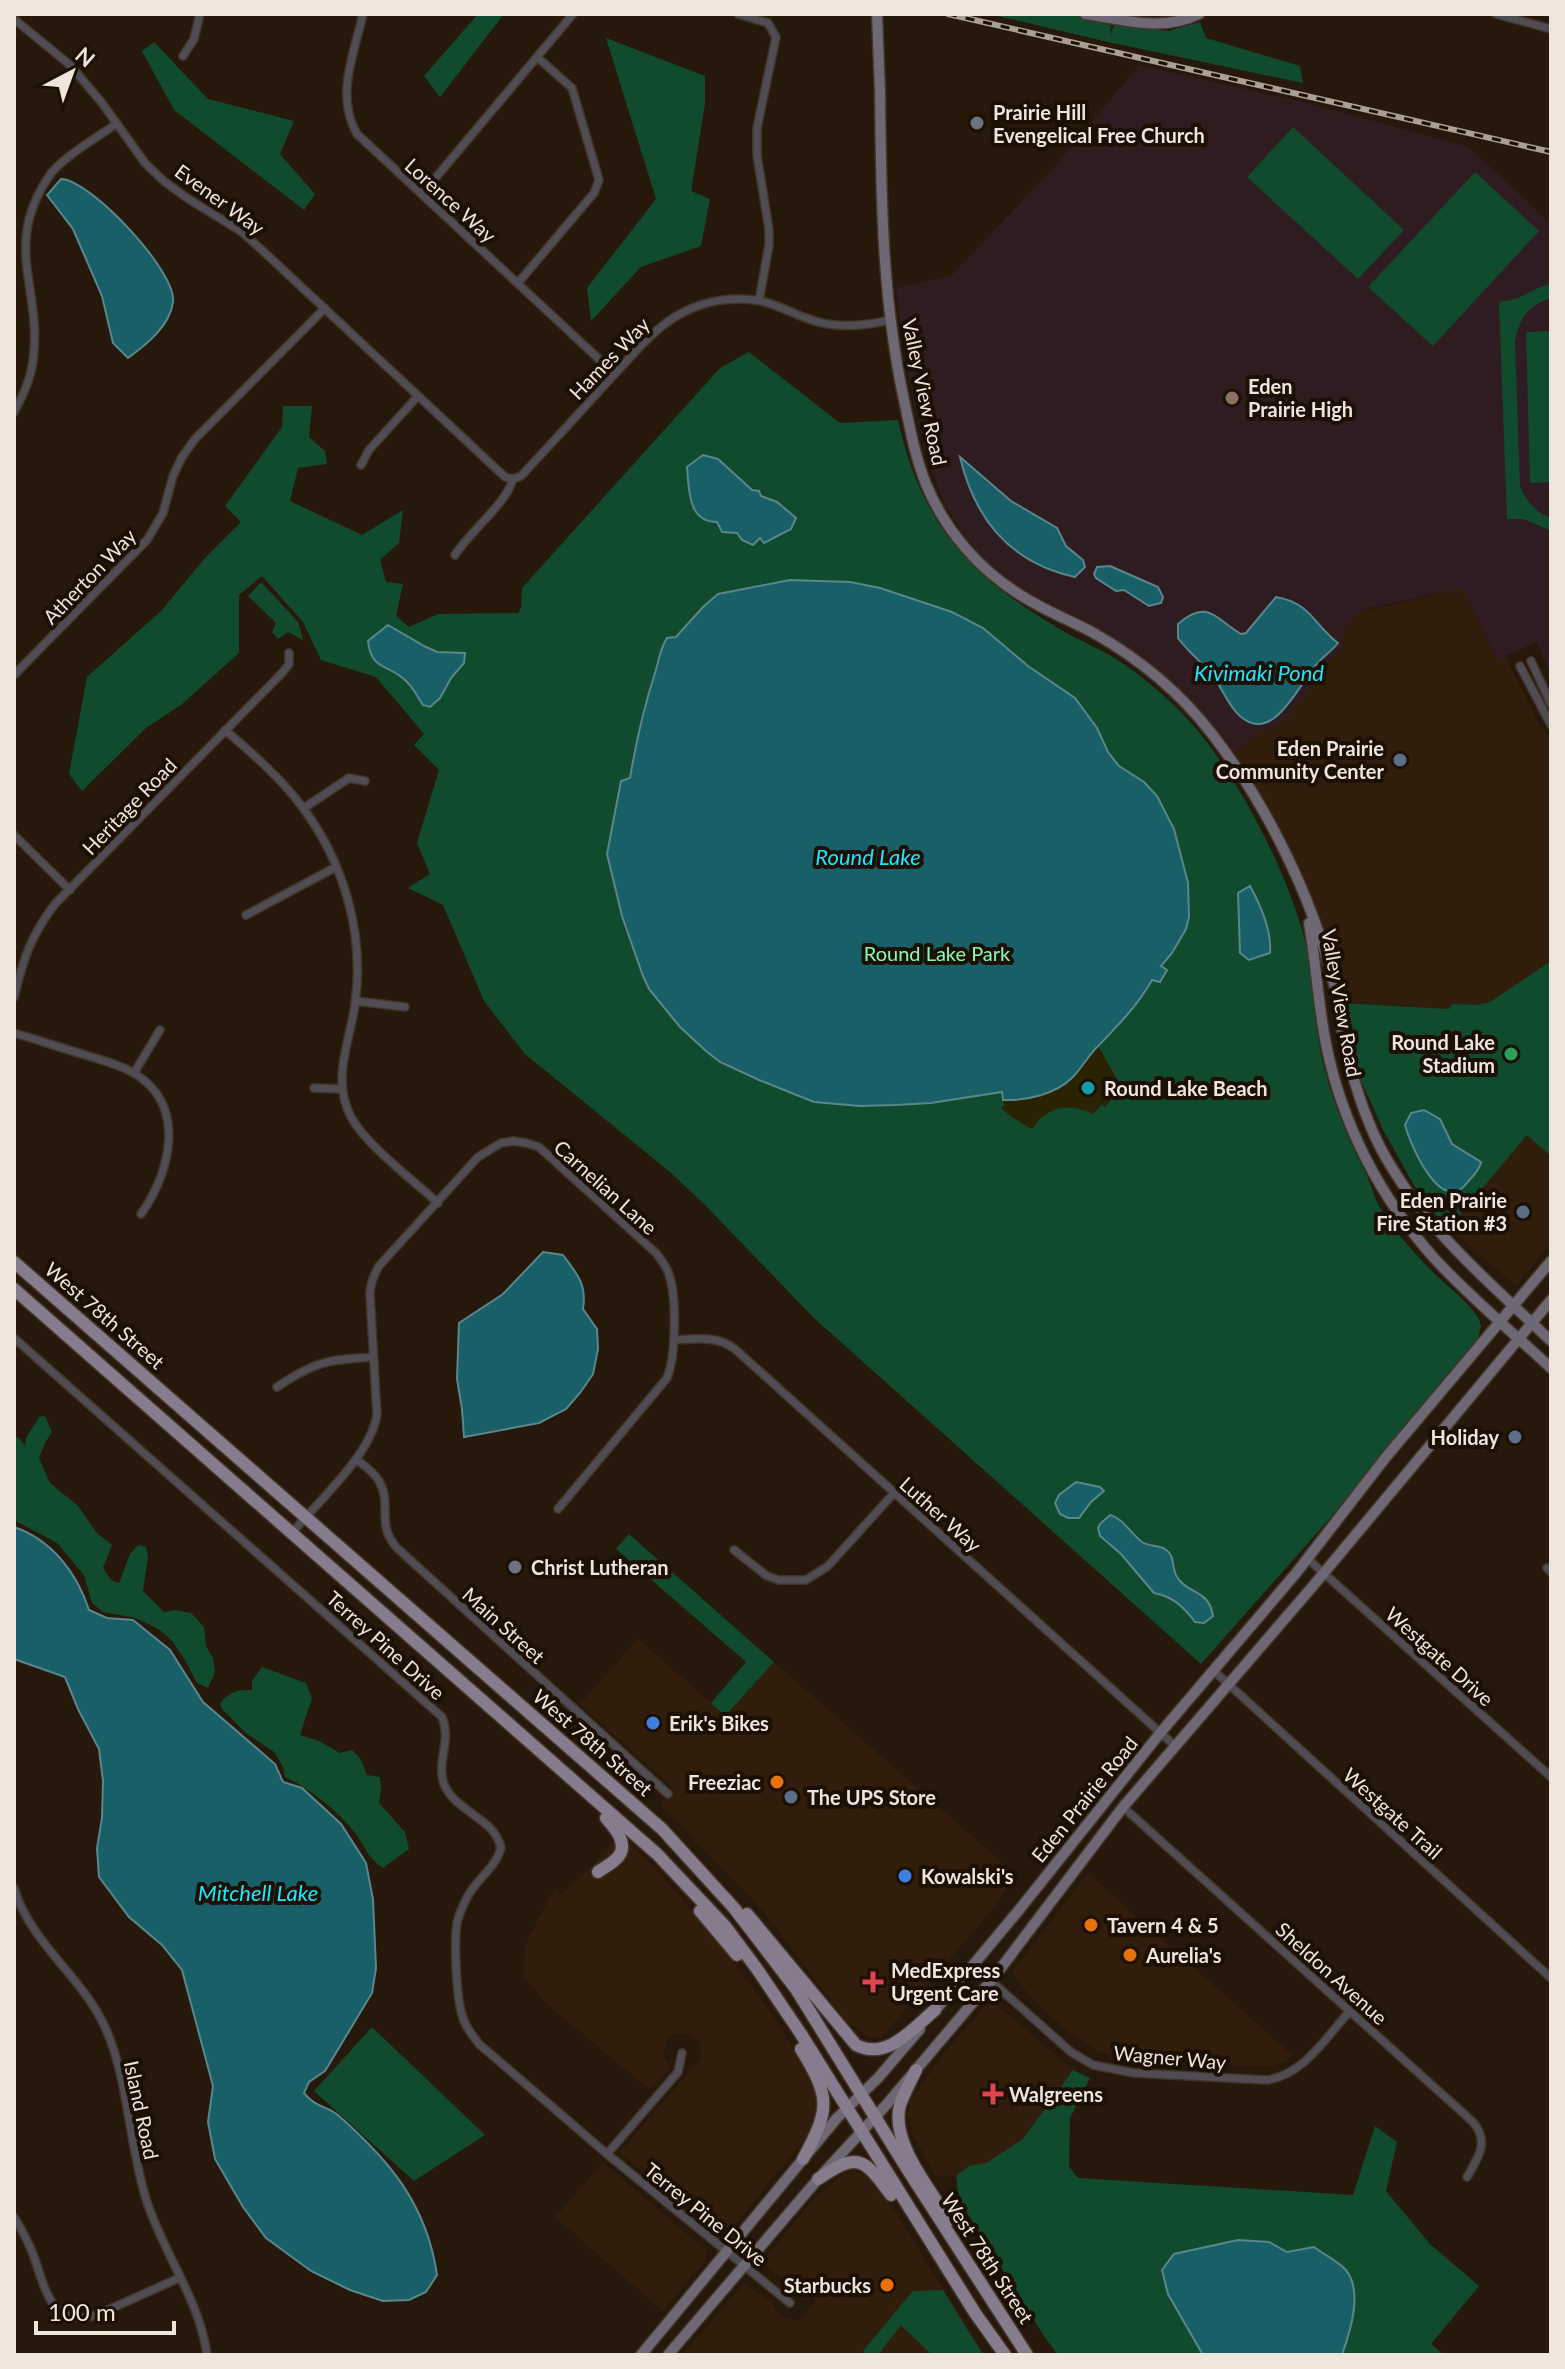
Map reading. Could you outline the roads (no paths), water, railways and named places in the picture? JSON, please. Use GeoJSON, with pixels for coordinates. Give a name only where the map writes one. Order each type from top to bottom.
{"type":"FeatureCollection","features":[{"type":"Feature","properties":{"kind":"main road","name":"Valley View Road"},"geometry":{"type":"LineString","coordinates":[[877,14],[885,266],[890,320],[900,381],[920,466],[938,508],[955,534],[986,570],[1010,589],[1124,652],[1163,682],[1199,718],[1249,784],[1291,865],[1323,942],[1357,1091],[1380,1145],[1403,1187],[1457,1254],[1551,1341]]}},
{"type":"Feature","properties":{"kind":"main road"},"geometry":{"type":"LineString","coordinates":[[1085,14],[1150,24],[1183,21],[1199,14]]}},
{"type":"Feature","properties":{"kind":"main road","name":"Valley View Road"},"geometry":{"type":"LineString","coordinates":[[1306,903],[1326,1044],[1358,1146],[1390,1201],[1436,1260],[1551,1368]]}},
{"type":"Feature","properties":{"kind":"main road","name":"Eden Prairie Road"},"geometry":{"type":"LineString","coordinates":[[641,2355],[803,2159],[1019,1910],[1161,1732],[1308,1559],[1386,1457],[1551,1261]]}},
{"type":"Feature","properties":{"kind":"main road","name":"West 78th Street"},"geometry":{"type":"LineString","coordinates":[[14,1262],[662,1829],[698,1867],[796,1989],[1027,2355]]}},
{"type":"Feature","properties":{"kind":"main road","name":"West 78th Street"},"geometry":{"type":"LineString","coordinates":[[14,1289],[657,1854],[725,1926],[801,2034],[928,2240],[1005,2355]]}},
{"type":"Feature","properties":{"kind":"main road","name":"Eden Prairie Road"},"geometry":{"type":"LineString","coordinates":[[668,2355],[991,1981],[1123,1807],[1551,1300]]}},
{"type":"Feature","properties":{"kind":"main road"},"geometry":{"type":"LineString","coordinates":[[498,1712],[525,1746],[616,1829],[622,1844],[619,1857],[598,1872]]}},
{"type":"Feature","properties":{"kind":"main road"},"geometry":{"type":"LineString","coordinates":[[657,1854],[763,1991],[804,2053],[816,2078],[822,2093],[823,2118],[803,2159]]}},
{"type":"Feature","properties":{"kind":"main road"},"geometry":{"type":"LineString","coordinates":[[698,1867],[756,1923],[856,2045],[866,2051],[889,2047],[935,2010]]}},
{"type":"Feature","properties":{"kind":"main road"},"geometry":{"type":"LineString","coordinates":[[916,2070],[901,2102],[899,2122],[902,2141],[964,2244],[997,2311]]}},
{"type":"Feature","properties":{"kind":"main road"},"geometry":{"type":"LineString","coordinates":[[818,2179],[841,2163],[865,2165],[928,2240]]}},
{"type":"Feature","properties":{"kind":"street"},"geometry":{"type":"LineString","coordinates":[[183,56],[194,39],[200,14]]}},
{"type":"Feature","properties":{"kind":"street","name":"Lorence Way"},"geometry":{"type":"LineString","coordinates":[[363,14],[345,95],[350,122],[367,145],[615,374]]}},
{"type":"Feature","properties":{"kind":"street"},"geometry":{"type":"LineString","coordinates":[[422,194],[573,14]]}},
{"type":"Feature","properties":{"kind":"street"},"geometry":{"type":"LineString","coordinates":[[738,14],[768,23],[776,37],[757,128],[757,155],[769,230],[759,301]]}},
{"type":"Feature","properties":{"kind":"street"},"geometry":{"type":"LineString","coordinates":[[1496,14],[1551,29]]}},
{"type":"Feature","properties":{"kind":"street","name":"Evener Way"},"geometry":{"type":"LineString","coordinates":[[14,19],[70,65],[145,163],[165,182],[242,232],[505,477],[513,479]]}},
{"type":"Feature","properties":{"kind":"street"},"geometry":{"type":"LineString","coordinates":[[518,283],[594,193],[599,180],[572,88],[537,57]]}},
{"type":"Feature","properties":{"kind":"street"},"geometry":{"type":"LineString","coordinates":[[14,412],[29,380],[33,360],[32,318],[20,257],[25,219],[37,194],[54,170],[116,124]]}},
{"type":"Feature","properties":{"kind":"street","name":"Hames Way"},"geometry":{"type":"LineString","coordinates":[[455,555],[465,539],[510,490],[513,479],[521,476],[650,336],[682,312],[718,301],[759,301],[831,325],[890,320]]}},
{"type":"Feature","properties":{"kind":"street","name":"Atherton Way"},"geometry":{"type":"LineString","coordinates":[[14,675],[147,540],[163,513],[173,476],[182,457],[195,439],[325,308]]}},
{"type":"Feature","properties":{"kind":"street"},"geometry":{"type":"LineString","coordinates":[[361,465],[369,450],[418,396]]}},
{"type":"Feature","properties":{"kind":"street","name":"Heritage Road"},"geometry":{"type":"LineString","coordinates":[[14,997],[31,940],[41,921],[283,672],[289,664],[289,653]]}},
{"type":"Feature","properties":{"kind":"street"},"geometry":{"type":"LineString","coordinates":[[1531,661],[1551,704]]}},
{"type":"Feature","properties":{"kind":"street"},"geometry":{"type":"LineString","coordinates":[[1520,666],[1551,725]]}},
{"type":"Feature","properties":{"kind":"street"},"geometry":{"type":"LineString","coordinates":[[225,730],[304,808],[336,867],[350,907],[358,961],[356,1001],[342,1065],[342,1089],[352,1117],[363,1133],[438,1203]]}},
{"type":"Feature","properties":{"kind":"street"},"geometry":{"type":"LineString","coordinates":[[304,808],[349,778],[365,781]]}},
{"type":"Feature","properties":{"kind":"street"},"geometry":{"type":"LineString","coordinates":[[14,835],[70,890]]}},
{"type":"Feature","properties":{"kind":"street"},"geometry":{"type":"LineString","coordinates":[[246,915],[336,867]]}},
{"type":"Feature","properties":{"kind":"street"},"geometry":{"type":"LineString","coordinates":[[356,1001],[405,1007]]}},
{"type":"Feature","properties":{"kind":"street"},"geometry":{"type":"LineString","coordinates":[[134,1073],[160,1030]]}},
{"type":"Feature","properties":{"kind":"street"},"geometry":{"type":"LineString","coordinates":[[14,1033],[117,1065],[134,1073],[155,1092],[163,1106],[170,1136],[159,1183],[141,1214]]}},
{"type":"Feature","properties":{"kind":"street"},"geometry":{"type":"LineString","coordinates":[[314,1088],[342,1089]]}},
{"type":"Feature","properties":{"kind":"street","name":"Carnelian Lane"},"geometry":{"type":"LineString","coordinates":[[292,1533],[356,1459],[374,1430],[377,1415],[370,1285],[379,1266],[478,1157],[501,1143],[513,1141],[539,1147],[664,1263],[672,1287],[672,1366],[660,1389],[558,1509]]}},
{"type":"Feature","properties":{"kind":"street","name":"Terrey Pine Drive"},"geometry":{"type":"LineString","coordinates":[[14,1338],[435,1709],[446,1727],[442,1776],[445,1785],[457,1801],[496,1833],[505,1848],[470,1891],[458,1919],[456,1933],[462,2017],[469,2032],[607,2154],[790,2303]]}},
{"type":"Feature","properties":{"kind":"street","name":"Luther Way"},"geometry":{"type":"LineString","coordinates":[[674,1340],[716,1339],[726,1343],[1174,1745]]}},
{"type":"Feature","properties":{"kind":"street"},"geometry":{"type":"LineString","coordinates":[[277,1387],[325,1361],[373,1357]]}},
{"type":"Feature","properties":{"kind":"street","name":"Main Street"},"geometry":{"type":"LineString","coordinates":[[356,1459],[373,1473],[381,1485],[386,1533],[397,1548],[668,1794]]}},
{"type":"Feature","properties":{"kind":"street"},"geometry":{"type":"LineString","coordinates":[[734,1550],[767,1576],[779,1580],[806,1580],[828,1566],[894,1493]]}},
{"type":"Feature","properties":{"kind":"street","name":"Westgate Drive"},"geometry":{"type":"LineString","coordinates":[[1308,1559],[1551,1777]]}},
{"type":"Feature","properties":{"kind":"street","name":"Westgate Trail"},"geometry":{"type":"LineString","coordinates":[[1214,1671],[1551,1978]]}},
{"type":"Feature","properties":{"kind":"street","name":"Sheldon Avenue"},"geometry":{"type":"LineString","coordinates":[[1123,1807],[1480,2130],[1482,2148],[1467,2177]]}},
{"type":"Feature","properties":{"kind":"street","name":"Island Road"},"geometry":{"type":"LineString","coordinates":[[14,1888],[17,1907],[103,2022],[116,2061],[147,2201],[201,2325],[207,2355]]}},
{"type":"Feature","properties":{"kind":"street","name":"Wagner Way"},"geometry":{"type":"LineString","coordinates":[[991,1981],[1071,2052],[1093,2065],[1134,2073],[1266,2080],[1280,2078],[1301,2065],[1350,2011]]}},
{"type":"Feature","properties":{"kind":"street"},"geometry":{"type":"LineString","coordinates":[[607,2154],[678,2072],[682,2053]]}},
{"type":"Feature","properties":{"kind":"street"},"geometry":{"type":"LineString","coordinates":[[14,2217],[31,2250],[52,2305],[73,2317],[86,2319],[179,2278]]}},
{"type":"Feature","properties":{"kind":"water"},"geometry":{"type":"Polygon","coordinates":[[[61,179],[75,183],[111,210],[147,250],[171,288],[173,302],[167,319],[149,341],[128,358],[113,343],[102,296],[73,229],[47,195],[61,179]]]}},
{"type":"Feature","properties":{"kind":"water"},"geometry":{"type":"Polygon","coordinates":[[[703,455],[718,459],[752,490],[777,502],[796,518],[791,529],[764,543],[760,538],[753,545],[742,540],[737,533],[722,532],[717,522],[700,517],[692,503],[687,467],[703,455]]]}},
{"type":"Feature","properties":{"kind":"water"},"geometry":{"type":"Polygon","coordinates":[[[960,457],[1011,501],[1057,528],[1066,546],[1083,560],[1085,567],[1075,577],[1032,561],[1014,549],[986,519],[975,500],[960,457]]]}},
{"type":"Feature","properties":{"kind":"water"},"geometry":{"type":"Polygon","coordinates":[[[1110,566],[1158,587],[1163,597],[1161,603],[1149,606],[1124,590],[1116,591],[1096,578],[1097,567],[1110,566]]]}},
{"type":"Feature","properties":{"kind":"water","name":"Round Lake"},"geometry":{"type":"Polygon","coordinates":[[[790,580],[850,582],[880,588],[952,612],[983,628],[1028,666],[1075,698],[1119,766],[1144,782],[1157,796],[1174,829],[1188,883],[1189,917],[1186,929],[1161,966],[1167,970],[1160,982],[1152,980],[1141,998],[1073,1077],[1058,1088],[1031,1098],[1012,1100],[1003,1100],[1002,1092],[895,1105],[814,1102],[720,1062],[680,1027],[649,989],[622,916],[607,854],[621,781],[630,778],[661,650],[667,638],[676,637],[718,594],[790,580]]]}},
{"type":"Feature","properties":{"kind":"water","name":"Kivimaki Pond"},"geometry":{"type":"Polygon","coordinates":[[[1276,597],[1305,609],[1338,643],[1316,665],[1284,709],[1263,723],[1252,723],[1236,712],[1212,675],[1178,638],[1178,624],[1188,616],[1204,612],[1218,617],[1241,634],[1246,633],[1276,597]]]}},
{"type":"Feature","properties":{"kind":"water"},"geometry":{"type":"Polygon","coordinates":[[[388,625],[437,652],[465,653],[464,663],[440,698],[430,707],[423,705],[401,677],[373,658],[368,641],[388,625]]]}},
{"type":"Feature","properties":{"kind":"water"},"geometry":{"type":"Polygon","coordinates":[[[1250,886],[1265,918],[1270,953],[1249,960],[1240,953],[1238,893],[1250,886]]]}},
{"type":"Feature","properties":{"kind":"water"},"geometry":{"type":"Polygon","coordinates":[[[1424,1110],[1440,1119],[1452,1144],[1481,1162],[1475,1174],[1457,1191],[1447,1191],[1437,1185],[1413,1147],[1405,1125],[1411,1113],[1424,1110]]]}},
{"type":"Feature","properties":{"kind":"water"},"geometry":{"type":"Polygon","coordinates":[[[543,1252],[563,1255],[580,1280],[584,1293],[583,1309],[597,1329],[598,1349],[593,1374],[566,1409],[539,1423],[464,1437],[457,1379],[459,1323],[503,1294],[543,1252]]]}},
{"type":"Feature","properties":{"kind":"water"},"geometry":{"type":"Polygon","coordinates":[[[1076,1482],[1100,1487],[1104,1491],[1079,1518],[1068,1518],[1060,1514],[1055,1503],[1059,1495],[1076,1482]]]}},
{"type":"Feature","properties":{"kind":"water"},"geometry":{"type":"Polygon","coordinates":[[[1110,1515],[1119,1519],[1142,1542],[1168,1552],[1177,1577],[1207,1601],[1213,1616],[1204,1623],[1195,1622],[1177,1603],[1154,1593],[1121,1554],[1100,1536],[1098,1528],[1110,1515]]]}},
{"type":"Feature","properties":{"kind":"water","name":"Mitchell Lake"},"geometry":{"type":"Polygon","coordinates":[[[14,1527],[40,1540],[61,1560],[78,1583],[89,1610],[107,1618],[133,1620],[170,1650],[203,1702],[275,1764],[283,1782],[302,1788],[341,1824],[366,1863],[373,1899],[376,1968],[372,1993],[325,2071],[309,2082],[304,2093],[313,2102],[335,2113],[357,2133],[403,2186],[425,2227],[432,2250],[437,2275],[426,2292],[409,2300],[383,2301],[350,2290],[311,2271],[266,2238],[243,2207],[215,2159],[208,2122],[213,2086],[182,1970],[162,1945],[129,1917],[99,1877],[97,1848],[103,1781],[99,1749],[65,1677],[14,1659],[14,1527]]]}},
{"type":"Feature","properties":{"kind":"water"},"geometry":{"type":"Polygon","coordinates":[[[1238,2240],[1269,2242],[1287,2252],[1314,2247],[1345,2269],[1351,2278],[1355,2299],[1342,2355],[1203,2355],[1168,2294],[1162,2270],[1174,2254],[1238,2240]]]}},
{"type":"Feature","properties":{"kind":"railway"},"geometry":{"type":"LineString","coordinates":[[948,14],[1551,152]]}},
{"type":"Feature","properties":{"kind":"place","name":"Prairie Hill Evengelical Free Church"},"geometry":{"type":"Point","coordinates":[977,123]}},
{"type":"Feature","properties":{"kind":"place","name":"Eden Prairie High"},"geometry":{"type":"Point","coordinates":[1232,398]}},
{"type":"Feature","properties":{"kind":"place","name":"Eden Prairie Community Center"},"geometry":{"type":"Point","coordinates":[1400,760]}},
{"type":"Feature","properties":{"kind":"place","name":"Round Lake Stadium"},"geometry":{"type":"Point","coordinates":[1511,1054]}},
{"type":"Feature","properties":{"kind":"place","name":"Round Lake Beach"},"geometry":{"type":"Point","coordinates":[1088,1088]}},
{"type":"Feature","properties":{"kind":"place","name":"Eden Prairie Fire Station #3"},"geometry":{"type":"Point","coordinates":[1523,1212]}},
{"type":"Feature","properties":{"kind":"place","name":"Holiday"},"geometry":{"type":"Point","coordinates":[1515,1437]}},
{"type":"Feature","properties":{"kind":"place","name":"Christ Lutheran"},"geometry":{"type":"Point","coordinates":[515,1567]}},
{"type":"Feature","properties":{"kind":"place","name":"Erik's Bikes"},"geometry":{"type":"Point","coordinates":[653,1723]}},
{"type":"Feature","properties":{"kind":"place","name":"Freeziac"},"geometry":{"type":"Point","coordinates":[777,1782]}},
{"type":"Feature","properties":{"kind":"place","name":"The UPS Store"},"geometry":{"type":"Point","coordinates":[791,1797]}},
{"type":"Feature","properties":{"kind":"place","name":"Kowalski's"},"geometry":{"type":"Point","coordinates":[905,1876]}},
{"type":"Feature","properties":{"kind":"place","name":"Tavern 4 & 5"},"geometry":{"type":"Point","coordinates":[1091,1925]}},
{"type":"Feature","properties":{"kind":"place","name":"Aurelia's"},"geometry":{"type":"Point","coordinates":[1130,1955]}},
{"type":"Feature","properties":{"kind":"place","name":"MedExpress Urgent Care"},"geometry":{"type":"Point","coordinates":[873,1982]}},
{"type":"Feature","properties":{"kind":"place","name":"Walgreens"},"geometry":{"type":"Point","coordinates":[993,2094]}},
{"type":"Feature","properties":{"kind":"place","name":"Starbucks"},"geometry":{"type":"Point","coordinates":[887,2285]}},
{"type":"Feature","properties":{"kind":"park label","name":"Round Lake Park"},"geometry":{"type":"Point","coordinates":[937,953]}}]}
